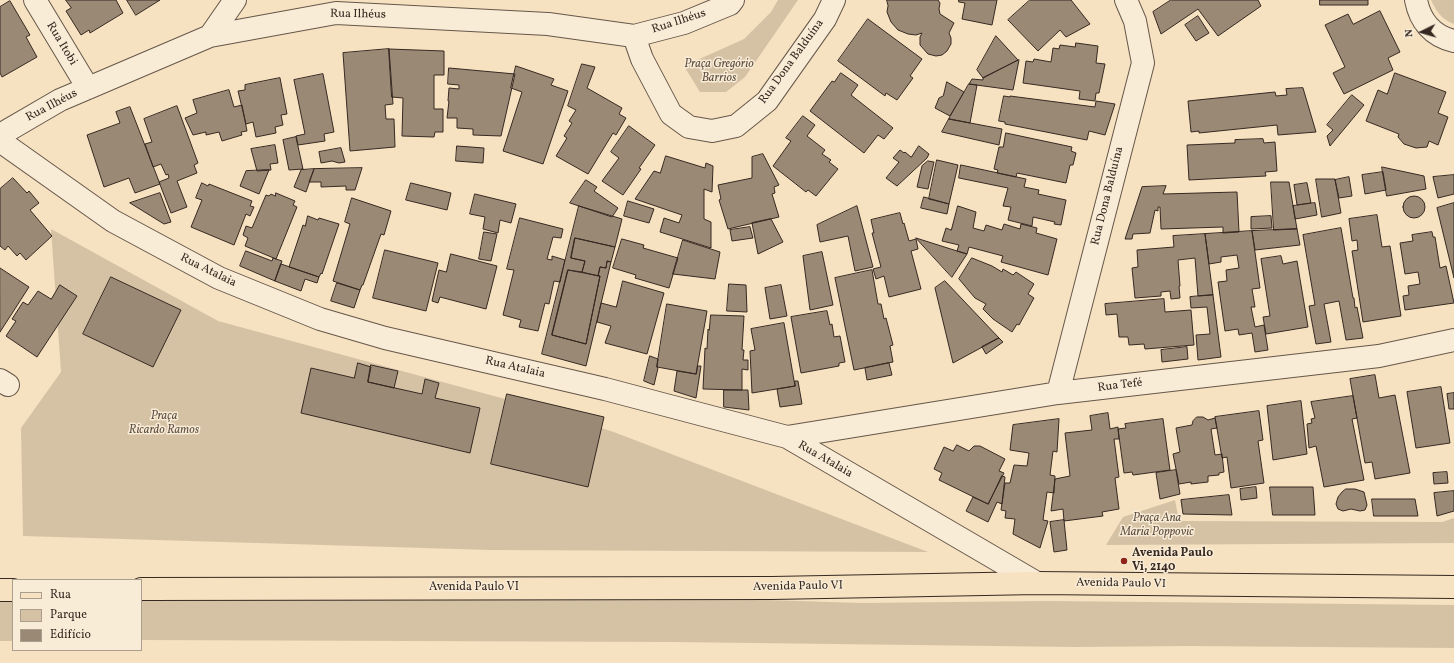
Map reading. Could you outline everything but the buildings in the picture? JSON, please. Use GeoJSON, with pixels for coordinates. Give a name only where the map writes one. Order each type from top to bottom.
{"type":"FeatureCollection","features":[{"type":"Feature","properties":{"kind":"main road","name":"Avenida Paulo VI"},"geometry":{"type":"LineString","coordinates":[[142,589],[772,588],[1037,583],[1454,587]]}},
{"type":"Feature","properties":{"kind":"main road"},"geometry":{"type":"LineString","coordinates":[[0,590],[12,590]]}},
{"type":"Feature","properties":{"kind":"street","name":"Rua Itobi"},"geometry":{"type":"LineString","coordinates":[[34,0],[88,88]]}},
{"type":"Feature","properties":{"kind":"street"},"geometry":{"type":"LineString","coordinates":[[210,36],[235,0]]}},
{"type":"Feature","properties":{"kind":"street","name":"Rua Ilhéus"},"geometry":{"type":"LineString","coordinates":[[0,135],[60,100],[210,36],[336,13],[548,24],[634,36],[684,23],[730,4],[733,0]]}},
{"type":"Feature","properties":{"kind":"street","name":"Rua Dona Balduína"},"geometry":{"type":"LineString","coordinates":[[634,36],[642,59],[671,114],[689,127],[712,131],[736,126],[767,101],[824,19],[834,0]]}},
{"type":"Feature","properties":{"kind":"street","name":"Rua Dona Balduína"},"geometry":{"type":"LineString","coordinates":[[1058,393],[1143,63],[1135,21],[1126,0]]}},
{"type":"Feature","properties":{"kind":"street"},"geometry":{"type":"LineString","coordinates":[[1416,0],[1419,14],[1426,26],[1436,34],[1454,41]]}},
{"type":"Feature","properties":{"kind":"street","name":"Rua Atalaia"},"geometry":{"type":"LineString","coordinates":[[0,142],[112,221],[219,278],[320,319],[386,338],[605,389],[786,437],[1037,583]]}},
{"type":"Feature","properties":{"kind":"street","name":"Rua Tefé"},"geometry":{"type":"LineString","coordinates":[[786,437],[1058,393],[1379,356],[1454,340]]}},
{"type":"Feature","properties":{"kind":"green space","name":"Praça Gregório Barrios"},"geometry":{"type":"Polygon","coordinates":[[[778,0],[798,0],[745,77],[726,92],[700,92],[684,66],[744,39],[771,12],[778,0]]]}},
{"type":"Feature","properties":{"kind":"green space"},"geometry":{"type":"Polygon","coordinates":[[[1431,0],[1454,0],[1454,24],[1440,15],[1431,0]]]}},
{"type":"Feature","properties":{"kind":"green space","name":"Praça Ricardo Ramos"},"geometry":{"type":"Polygon","coordinates":[[[51,229],[218,321],[505,399],[611,431],[928,552],[491,550],[23,536],[21,428],[61,372],[51,229]]]}},
{"type":"Feature","properties":{"kind":"green space","name":"Praça Ana Maria Poppovic"},"geometry":{"type":"Polygon","coordinates":[[[1175,500],[1179,521],[1442,522],[1454,518],[1454,543],[1106,545],[1123,517],[1175,500]]]}},
{"type":"Feature","properties":{"kind":"green space"},"geometry":{"type":"Polygon","coordinates":[[[672,597],[861,603],[1047,601],[1454,605],[1454,648],[1188,646],[1075,647],[674,642],[142,640],[142,600],[672,597]]]}},
{"type":"Feature","properties":{"kind":"green space"},"geometry":{"type":"Polygon","coordinates":[[[0,601],[12,601],[12,641],[0,641],[0,601]]]}},
{"type":"Feature","properties":{"kind":"place","name":"Avenida Paulo Vi, 2140"},"geometry":{"type":"Point","coordinates":[1124,561]}}]}
